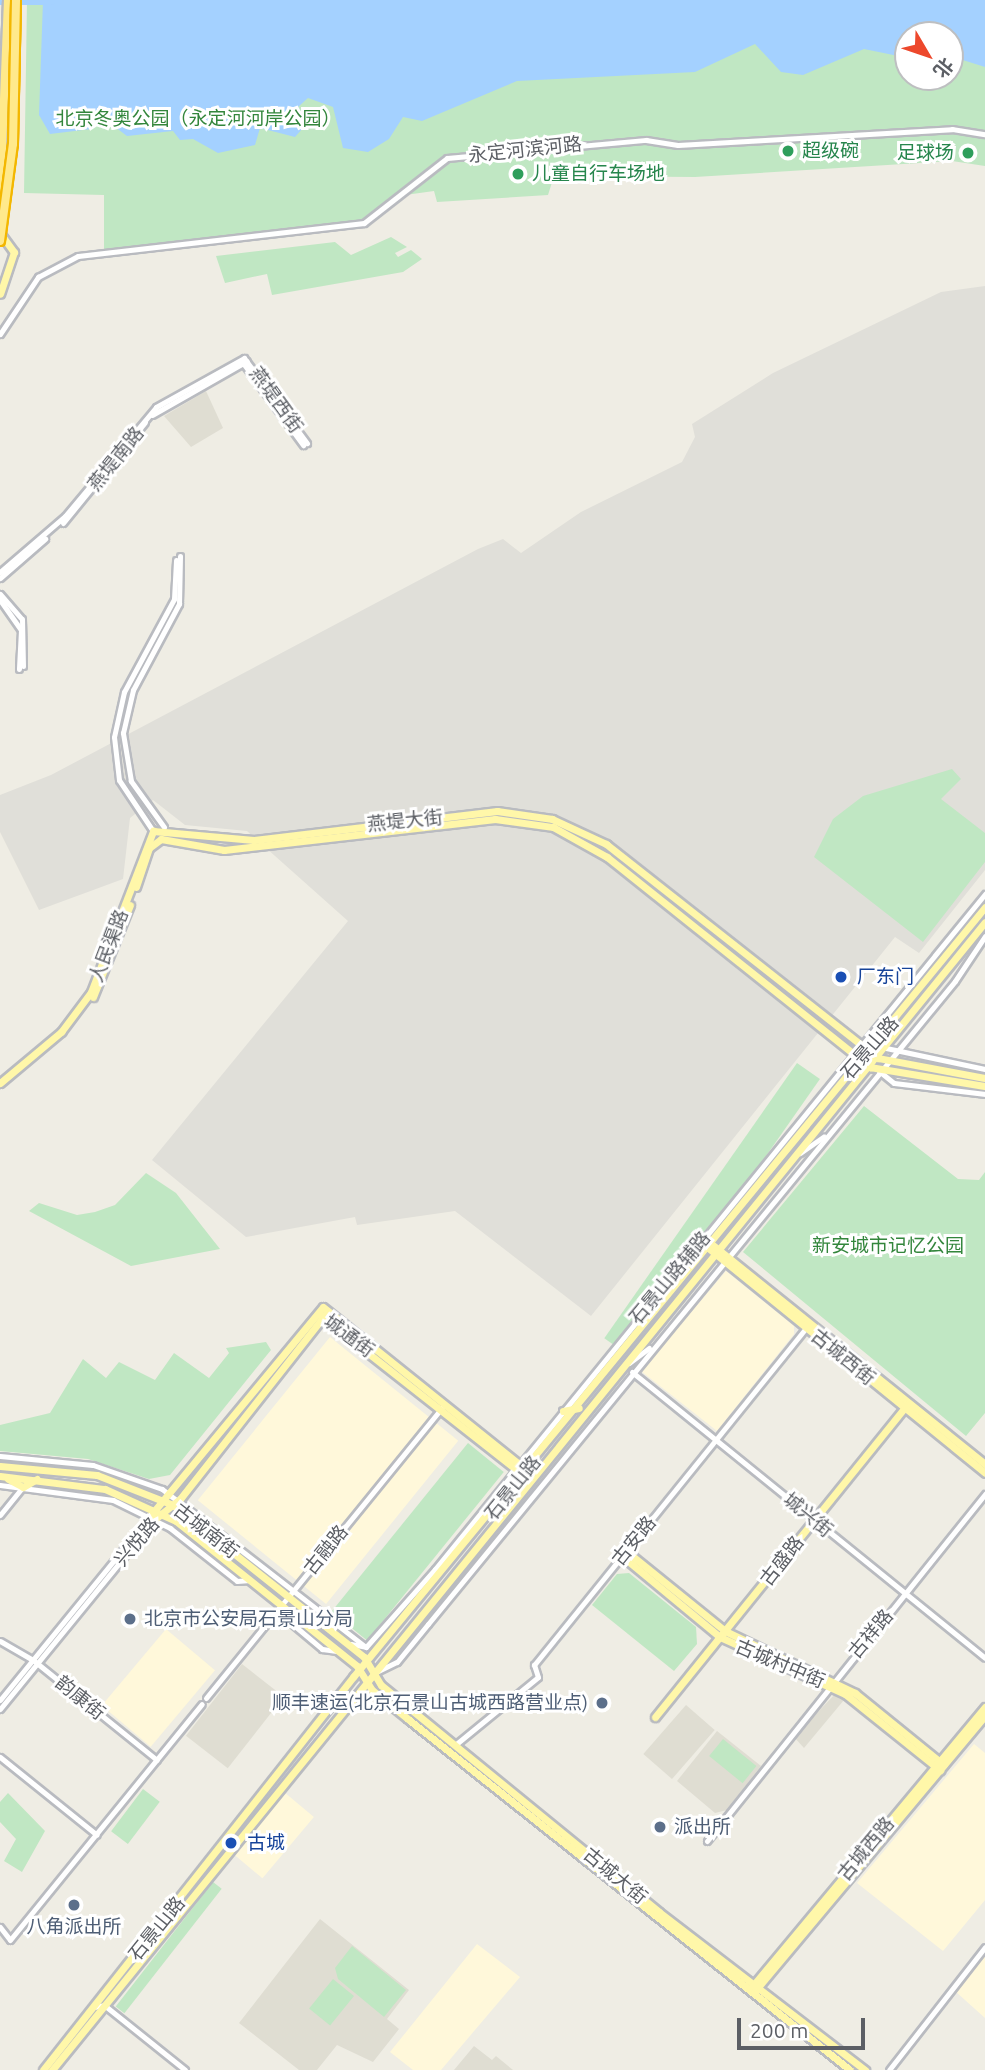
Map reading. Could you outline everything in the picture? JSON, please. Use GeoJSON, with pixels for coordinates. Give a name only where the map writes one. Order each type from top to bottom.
{"type":"FeatureCollection","features":[{"type":"Feature","properties":{"kind":"highway"},"geometry":{"type":"LineString","coordinates":[[0,199],[8,0]]}},
{"type":"Feature","properties":{"kind":"highway"},"geometry":{"type":"LineString","coordinates":[[0,241],[13,144],[16,0]]}},
{"type":"Feature","properties":{"kind":"main road"},"geometry":{"type":"LineString","coordinates":[[0,233],[14,252],[0,294]]}},
{"type":"Feature","properties":{"kind":"main road","name":"燕堤大街"},"geometry":{"type":"LineString","coordinates":[[164,827],[228,841],[497,811],[552,819],[606,844],[878,1058],[985,1078]]}},
{"type":"Feature","properties":{"kind":"main road","name":"燕堤大街"},"geometry":{"type":"LineString","coordinates":[[161,839],[224,850],[495,819],[553,827],[607,857],[870,1068]]}},
{"type":"Feature","properties":{"kind":"main road"},"geometry":{"type":"LineString","coordinates":[[153,831],[164,827]]}},
{"type":"Feature","properties":{"kind":"main road","name":"人民渠路"},"geometry":{"type":"LineString","coordinates":[[0,1083],[61,1032],[91,992],[153,831]]}},
{"type":"Feature","properties":{"kind":"main road","name":"人民渠路"},"geometry":{"type":"LineString","coordinates":[[0,1089],[56,1044],[99,987],[146,854],[161,839]]}},
{"type":"Feature","properties":{"kind":"main road","name":"石景山路"},"geometry":{"type":"LineString","coordinates":[[43,2070],[360,1671],[526,1474],[985,907]]}},
{"type":"Feature","properties":{"kind":"main road","name":"石景山路"},"geometry":{"type":"LineString","coordinates":[[52,2070],[366,1681],[870,1068],[985,922]]}},
{"type":"Feature","properties":{"kind":"main road"},"geometry":{"type":"LineString","coordinates":[[870,1068],[985,1086]]}},
{"type":"Feature","properties":{"kind":"main road","name":"古城西街"},"geometry":{"type":"LineString","coordinates":[[702,1240],[985,1472]]}},
{"type":"Feature","properties":{"kind":"main road","name":"城通街"},"geometry":{"type":"LineString","coordinates":[[323,1314],[526,1474]]}},
{"type":"Feature","properties":{"kind":"main road","name":"兴悦路"},"geometry":{"type":"LineString","coordinates":[[152,1517],[173,1500],[323,1314]]}},
{"type":"Feature","properties":{"kind":"main road","name":"古城西街"},"geometry":{"type":"LineString","coordinates":[[906,1405],[985,1464]]}},
{"type":"Feature","properties":{"kind":"main road","name":"古盛路"},"geometry":{"type":"LineString","coordinates":[[655,1717],[906,1405]]}},
{"type":"Feature","properties":{"kind":"main road"},"geometry":{"type":"LineString","coordinates":[[563,1411],[579,1407]]}},
{"type":"Feature","properties":{"kind":"main road","name":"古城南街"},"geometry":{"type":"LineString","coordinates":[[0,1466],[97,1475],[173,1500],[291,1592],[368,1663],[374,1673]]}},
{"type":"Feature","properties":{"kind":"main road"},"geometry":{"type":"LineString","coordinates":[[2,1476],[23,1487],[37,1479]]}},
{"type":"Feature","properties":{"kind":"main road","name":"古城南街"},"geometry":{"type":"LineString","coordinates":[[2,1476],[105,1489],[161,1511],[360,1671]]}},
{"type":"Feature","properties":{"kind":"main road","name":"古城村中街"},"geometry":{"type":"LineString","coordinates":[[624,1554],[722,1634],[831,1682],[940,1765]]}},
{"type":"Feature","properties":{"kind":"main road","name":"古城大街"},"geometry":{"type":"LineString","coordinates":[[360,1671],[366,1681],[752,1990],[865,2070]]}},
{"type":"Feature","properties":{"kind":"main road","name":"古城大街"},"geometry":{"type":"LineString","coordinates":[[374,1673],[455,1745],[850,2070]]}},
{"type":"Feature","properties":{"kind":"main road","name":"古城西路"},"geometry":{"type":"LineString","coordinates":[[752,1990],[940,1765],[985,1707]]}},
{"type":"Feature","properties":{"kind":"main road","name":"古城西路"},"geometry":{"type":"LineString","coordinates":[[940,1765],[985,1716]]}},
{"type":"Feature","properties":{"kind":"street","name":"永定河滨河路"},"geometry":{"type":"LineString","coordinates":[[0,334],[38,277],[69,259],[365,223],[447,158],[646,140],[678,145],[952,129],[985,134]]}},
{"type":"Feature","properties":{"kind":"street","name":"燕堤西街"},"geometry":{"type":"LineString","coordinates":[[244,361],[305,444]]}},
{"type":"Feature","properties":{"kind":"street","name":"燕堤南路"},"geometry":{"type":"LineString","coordinates":[[0,572],[65,516],[156,407],[244,361]]}},
{"type":"Feature","properties":{"kind":"street","name":"燕堤南路"},"geometry":{"type":"LineString","coordinates":[[0,578],[69,517],[149,418],[244,361]]}},
{"type":"Feature","properties":{"kind":"street"},"geometry":{"type":"LineString","coordinates":[[153,831],[118,775],[114,741],[124,692],[174,599],[178,558],[179,604],[133,690],[123,736],[127,770],[164,827]]}},
{"type":"Feature","properties":{"kind":"street"},"geometry":{"type":"LineString","coordinates":[[0,597],[21,630],[21,668]]}},
{"type":"Feature","properties":{"kind":"street","name":"石景山路辅路"},"geometry":{"type":"LineString","coordinates":[[366,1647],[518,1467],[858,1044],[985,894]]}},
{"type":"Feature","properties":{"kind":"street"},"geometry":{"type":"LineString","coordinates":[[972,937],[985,928]]}},
{"type":"Feature","properties":{"kind":"street","name":"石景山路辅路"},"geometry":{"type":"LineString","coordinates":[[374,1673],[397,1662],[896,1052],[985,936]]}},
{"type":"Feature","properties":{"kind":"street"},"geometry":{"type":"LineString","coordinates":[[886,1048],[985,1069]]}},
{"type":"Feature","properties":{"kind":"street"},"geometry":{"type":"LineString","coordinates":[[879,1070],[894,1083],[985,1094]]}},
{"type":"Feature","properties":{"kind":"street"},"geometry":{"type":"LineString","coordinates":[[800,1153],[829,1132]]}},
{"type":"Feature","properties":{"kind":"street","name":"古安路"},"geometry":{"type":"LineString","coordinates":[[455,1745],[538,1677],[534,1665],[808,1325]]}},
{"type":"Feature","properties":{"kind":"street"},"geometry":{"type":"LineString","coordinates":[[619,1372],[659,1340]]}},
{"type":"Feature","properties":{"kind":"street","name":"城兴街"},"geometry":{"type":"LineString","coordinates":[[632,1372],[985,1658]]}},
{"type":"Feature","properties":{"kind":"street","name":"古融路"},"geometry":{"type":"LineString","coordinates":[[206,1698],[443,1406]]}},
{"type":"Feature","properties":{"kind":"street"},"geometry":{"type":"LineString","coordinates":[[0,1456],[93,1465],[173,1500]]}},
{"type":"Feature","properties":{"kind":"street"},"geometry":{"type":"LineString","coordinates":[[0,1485],[93,1494],[152,1517],[237,1581],[250,1580]]}},
{"type":"Feature","properties":{"kind":"street"},"geometry":{"type":"LineString","coordinates":[[0,1515],[23,1487]]}},
{"type":"Feature","properties":{"kind":"street","name":"古祥路"},"geometry":{"type":"LineString","coordinates":[[707,1842],[831,1682],[985,1494]]}},
{"type":"Feature","properties":{"kind":"street","name":"兴悦路"},"geometry":{"type":"LineString","coordinates":[[0,1700],[152,1517]]}},
{"type":"Feature","properties":{"kind":"street"},"geometry":{"type":"LineString","coordinates":[[398,1609],[438,1580]]}},
{"type":"Feature","properties":{"kind":"street"},"geometry":{"type":"LineString","coordinates":[[291,1592],[366,1647]]}},
{"type":"Feature","properties":{"kind":"street","name":"韵康街"},"geometry":{"type":"LineString","coordinates":[[0,1641],[35,1661],[157,1760]]}},
{"type":"Feature","properties":{"kind":"street"},"geometry":{"type":"LineString","coordinates":[[347,1643],[366,1647]]}},
{"type":"Feature","properties":{"kind":"street","name":"兴悦路"},"geometry":{"type":"LineString","coordinates":[[0,1709],[35,1661]]}},
{"type":"Feature","properties":{"kind":"street"},"geometry":{"type":"LineString","coordinates":[[10,1940],[201,1704]]}},
{"type":"Feature","properties":{"kind":"street"},"geometry":{"type":"LineString","coordinates":[[0,1757],[97,1835]]}},
{"type":"Feature","properties":{"kind":"street"},"geometry":{"type":"LineString","coordinates":[[0,1927],[10,1940]]}},
{"type":"Feature","properties":{"kind":"street"},"geometry":{"type":"LineString","coordinates":[[0,1934],[10,1940]]}},
{"type":"Feature","properties":{"kind":"street"},"geometry":{"type":"LineString","coordinates":[[889,2070],[985,1947]]}},
{"type":"Feature","properties":{"kind":"street"},"geometry":{"type":"LineString","coordinates":[[94,2007],[104,2005],[185,2070]]}},
{"type":"Feature","properties":{"kind":"shaded area"},"geometry":{"type":"Polygon","coordinates":[[[985,286],[985,870],[919,953],[895,937],[591,1316],[455,1211],[357,1225],[355,1217],[246,1237],[152,1160],[348,921],[247,831],[185,825],[153,800],[130,818],[123,879],[39,910],[0,832],[0,795],[51,775],[478,549],[503,539],[521,553],[581,512],[682,462],[695,437],[692,424],[773,373],[941,292],[985,286]]]}},
{"type":"Feature","properties":{"kind":"shaded area"},"geometry":{"type":"Polygon","coordinates":[[[206,391],[223,428],[191,447],[164,416],[206,391]]]}},
{"type":"Feature","properties":{"kind":"shaded area"},"geometry":{"type":"Polygon","coordinates":[[[726,1271],[794,1326],[794,1334],[717,1431],[641,1371],[726,1271]]]}},
{"type":"Feature","properties":{"kind":"shaded area"},"geometry":{"type":"Polygon","coordinates":[[[330,1337],[458,1441],[326,1604],[198,1500],[330,1337]]]}},
{"type":"Feature","properties":{"kind":"shaded area"},"geometry":{"type":"Polygon","coordinates":[[[166,1629],[215,1670],[151,1747],[102,1706],[166,1629]]]}},
{"type":"Feature","properties":{"kind":"shaded area"},"geometry":{"type":"Polygon","coordinates":[[[242,1664],[284,1697],[228,1768],[186,1736],[242,1664]]]}},
{"type":"Feature","properties":{"kind":"shaded area"},"geometry":{"type":"Polygon","coordinates":[[[836,1693],[844,1700],[804,1748],[794,1737],[836,1693]]]}},
{"type":"Feature","properties":{"kind":"shaded area"},"geometry":{"type":"Polygon","coordinates":[[[686,1705],[715,1730],[672,1779],[643,1754],[686,1705]]]}},
{"type":"Feature","properties":{"kind":"shaded area"},"geometry":{"type":"Polygon","coordinates":[[[717,1731],[761,1766],[727,1810],[715,1813],[677,1781],[717,1731]]]}},
{"type":"Feature","properties":{"kind":"shaded area"},"geometry":{"type":"Polygon","coordinates":[[[974,1744],[985,1753],[985,1900],[943,1951],[857,1883],[974,1744]]]}},
{"type":"Feature","properties":{"kind":"shaded area"},"geometry":{"type":"Polygon","coordinates":[[[284,1792],[314,1817],[262,1878],[233,1853],[284,1792]]]}},
{"type":"Feature","properties":{"kind":"shaded area"},"geometry":{"type":"Polygon","coordinates":[[[320,1919],[409,1990],[387,2019],[399,2029],[373,2062],[337,2045],[317,2070],[299,2070],[239,2023],[320,1919]]]}},
{"type":"Feature","properties":{"kind":"shaded area"},"geometry":{"type":"Polygon","coordinates":[[[477,1944],[520,1977],[441,2070],[413,2070],[390,2052],[477,1944]]]}},
{"type":"Feature","properties":{"kind":"shaded area"},"geometry":{"type":"Polygon","coordinates":[[[985,1952],[985,2018],[955,1991],[985,1952]]]}},
{"type":"Feature","properties":{"kind":"shaded area"},"geometry":{"type":"Polygon","coordinates":[[[474,2046],[492,2060],[496,2056],[513,2070],[454,2070],[474,2046]]]}},
{"type":"Feature","properties":{"kind":"green space","name":"北京冬奥公园（永定河河岸公园）"},"geometry":{"type":"Polygon","coordinates":[[[27,0],[985,0],[985,166],[952,161],[695,177],[554,176],[548,195],[437,202],[434,191],[398,196],[366,219],[104,251],[104,195],[24,193],[27,0]]]}},
{"type":"Feature","properties":{"kind":"green space"},"geometry":{"type":"Polygon","coordinates":[[[391,237],[407,247],[395,253],[398,257],[411,250],[422,259],[403,272],[272,295],[267,274],[225,283],[216,256],[335,242],[351,255],[391,237]]]}},
{"type":"Feature","properties":{"kind":"green space"},"geometry":{"type":"Polygon","coordinates":[[[952,769],[961,779],[941,799],[985,833],[985,862],[923,942],[814,857],[833,819],[863,796],[952,769]]]}},
{"type":"Feature","properties":{"kind":"green space"},"geometry":{"type":"Polygon","coordinates":[[[797,1063],[820,1079],[627,1354],[604,1338],[797,1063]]]}},
{"type":"Feature","properties":{"kind":"green space","name":"新安城市记忆公园"},"geometry":{"type":"Polygon","coordinates":[[[864,1106],[958,1179],[979,1180],[985,1172],[985,1413],[966,1436],[743,1252],[864,1106]]]}},
{"type":"Feature","properties":{"kind":"green space"},"geometry":{"type":"Polygon","coordinates":[[[146,1173],[176,1193],[220,1249],[131,1266],[29,1211],[39,1203],[77,1215],[95,1212],[115,1205],[146,1173]]]}},
{"type":"Feature","properties":{"kind":"green space"},"geometry":{"type":"Polygon","coordinates":[[[266,1342],[271,1350],[170,1475],[149,1479],[88,1459],[0,1451],[0,1425],[50,1413],[83,1359],[106,1378],[119,1362],[155,1380],[174,1353],[209,1378],[229,1353],[226,1348],[266,1342]]]}},
{"type":"Feature","properties":{"kind":"green space"},"geometry":{"type":"Polygon","coordinates":[[[468,1443],[504,1472],[367,1641],[331,1612],[468,1443]]]}},
{"type":"Feature","properties":{"kind":"green space"},"geometry":{"type":"Polygon","coordinates":[[[629,1573],[696,1627],[697,1644],[674,1671],[592,1605],[617,1574],[629,1573]]]}},
{"type":"Feature","properties":{"kind":"green space"},"geometry":{"type":"Polygon","coordinates":[[[723,1739],[756,1766],[743,1783],[709,1756],[723,1739]]]}},
{"type":"Feature","properties":{"kind":"green space"},"geometry":{"type":"Polygon","coordinates":[[[143,1789],[160,1802],[128,1844],[111,1831],[143,1789]]]}},
{"type":"Feature","properties":{"kind":"green space"},"geometry":{"type":"Polygon","coordinates":[[[8,1793],[45,1831],[22,1872],[4,1861],[16,1839],[0,1822],[0,1802],[8,1793]]]}},
{"type":"Feature","properties":{"kind":"green space"},"geometry":{"type":"Polygon","coordinates":[[[213,1882],[222,1889],[124,2013],[116,2007],[213,1882]]]}},
{"type":"Feature","properties":{"kind":"green space"},"geometry":{"type":"Polygon","coordinates":[[[352,1946],[406,1990],[384,2017],[338,1979],[335,1968],[352,1946]]]}},
{"type":"Feature","properties":{"kind":"green space"},"geometry":{"type":"Polygon","coordinates":[[[333,1979],[354,1996],[330,2026],[309,2009],[333,1979]]]}},
{"type":"Feature","properties":{"kind":"water"},"geometry":{"type":"Polygon","coordinates":[[[43,0],[985,0],[985,67],[964,60],[964,21],[894,21],[894,55],[864,49],[803,75],[781,72],[755,44],[695,72],[517,81],[422,121],[403,117],[389,139],[368,152],[343,148],[333,107],[308,98],[298,107],[303,128],[295,137],[260,128],[255,145],[218,153],[193,139],[180,140],[173,131],[127,136],[99,115],[91,129],[50,134],[39,115],[43,0]]]}},
{"type":"Feature","properties":{"kind":"waterway"},"geometry":{"type":"LineString","coordinates":[[0,1],[51,1]]}},
{"type":"Feature","properties":{"kind":"place","name":"超级碗"},"geometry":{"type":"Point","coordinates":[788,151]}},
{"type":"Feature","properties":{"kind":"place","name":"足球场"},"geometry":{"type":"Point","coordinates":[968,153]}},
{"type":"Feature","properties":{"kind":"place","name":"儿童自行车场地"},"geometry":{"type":"Point","coordinates":[518,174]}},
{"type":"Feature","properties":{"kind":"place","name":"厂东门"},"geometry":{"type":"Point","coordinates":[841,977]}},
{"type":"Feature","properties":{"kind":"place","name":"北京市公安局石景山分局"},"geometry":{"type":"Point","coordinates":[130,1619]}},
{"type":"Feature","properties":{"kind":"place","name":"顺丰速运(北京石景山古城西路营业点)"},"geometry":{"type":"Point","coordinates":[602,1703]}},
{"type":"Feature","properties":{"kind":"place","name":"派出所"},"geometry":{"type":"Point","coordinates":[660,1827]}},
{"type":"Feature","properties":{"kind":"place","name":"古城"},"geometry":{"type":"Point","coordinates":[231,1843]}},
{"type":"Feature","properties":{"kind":"place","name":"八角派出所"},"geometry":{"type":"Point","coordinates":[74,1905]}}]}
